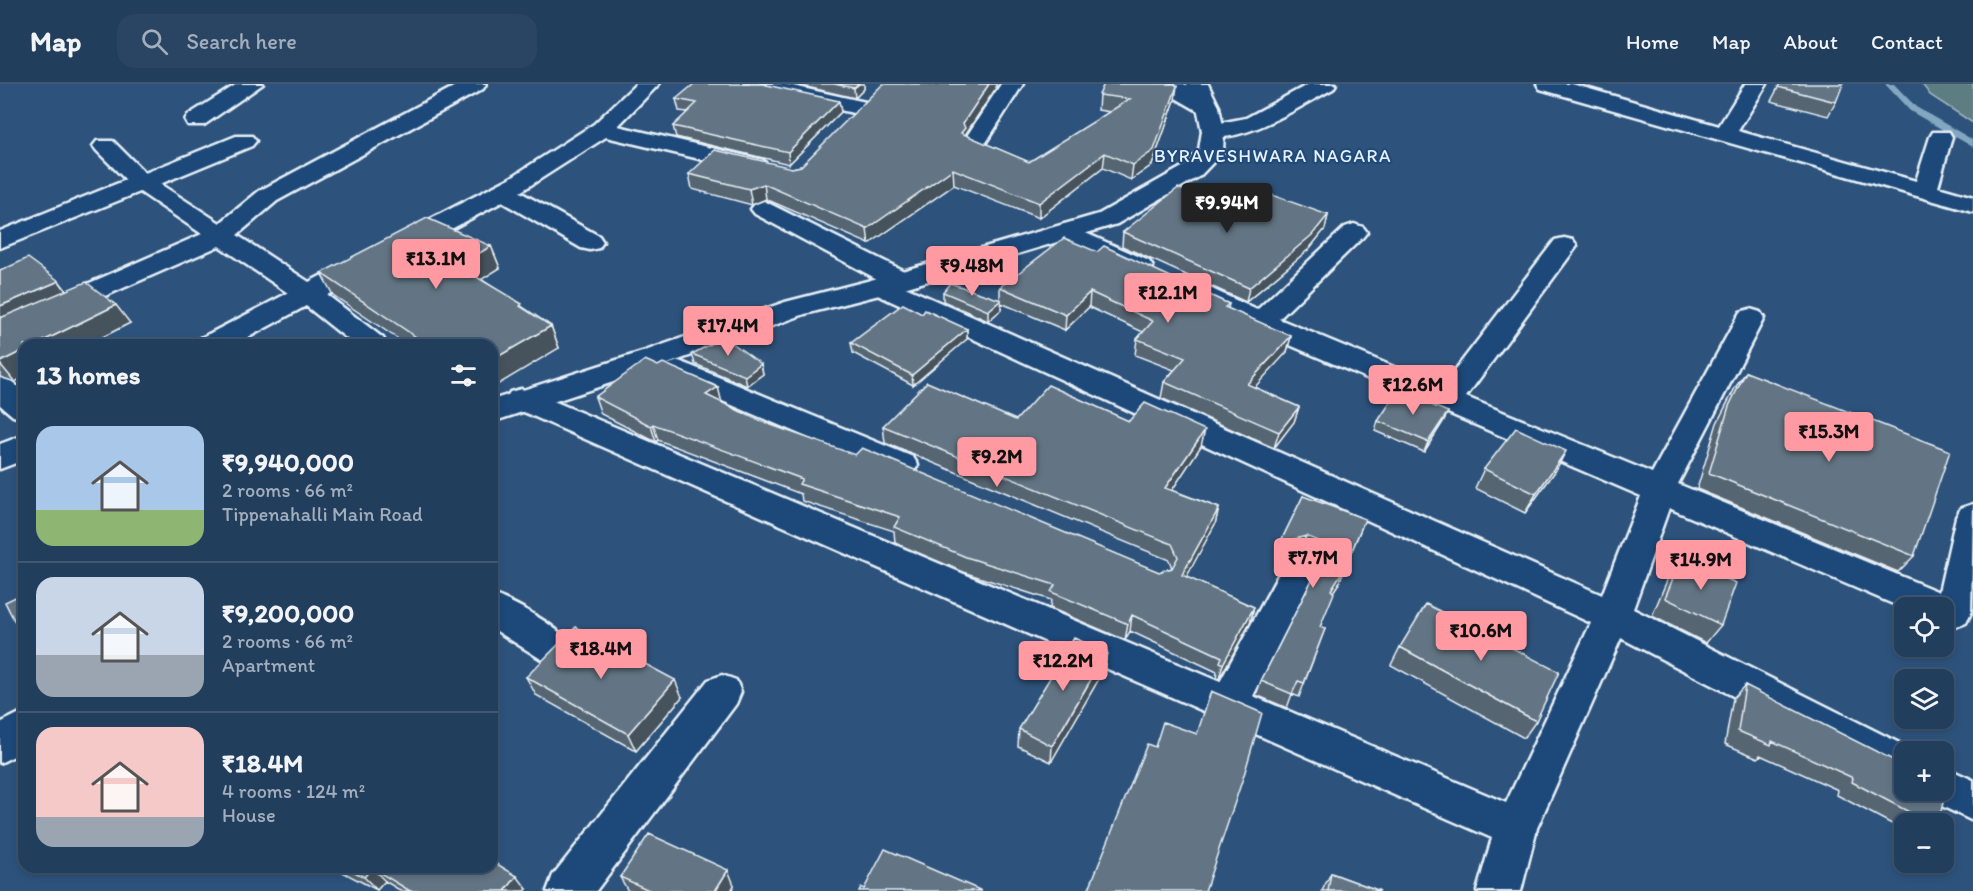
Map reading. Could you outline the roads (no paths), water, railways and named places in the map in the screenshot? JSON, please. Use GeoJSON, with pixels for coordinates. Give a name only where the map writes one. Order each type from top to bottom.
{"type":"FeatureCollection","features":[{"type":"Feature","properties":{"kind":"street"},"geometry":{"type":"LineString","coordinates":[[196,120],[252,84]]}},
{"type":"Feature","properties":{"kind":"street"},"geometry":{"type":"LineString","coordinates":[[0,333],[220,236],[268,196],[475,84]]}},
{"type":"Feature","properties":{"kind":"street"},"geometry":{"type":"LineString","coordinates":[[222,339],[502,192],[602,129],[648,84]]}},
{"type":"Feature","properties":{"kind":"street"},"geometry":{"type":"LineString","coordinates":[[755,84],[869,100],[845,125]]}},
{"type":"Feature","properties":{"kind":"street"},"geometry":{"type":"LineString","coordinates":[[977,139],[1012,84]]}},
{"type":"Feature","properties":{"kind":"street"},"geometry":{"type":"LineString","coordinates":[[1168,84],[1211,119],[1253,123],[1325,84]]}},
{"type":"Feature","properties":{"kind":"street"},"geometry":{"type":"LineString","coordinates":[[506,405],[652,360],[795,308],[891,283],[1108,219],[1192,171],[1211,152],[1211,119],[1197,84]]}},
{"type":"Feature","properties":{"kind":"street"},"geometry":{"type":"LineString","coordinates":[[1548,84],[1973,205]]}},
{"type":"Feature","properties":{"kind":"street"},"geometry":{"type":"LineString","coordinates":[[1725,134],[1756,84]]}},
{"type":"Feature","properties":{"kind":"street"},"geometry":{"type":"LineString","coordinates":[[602,129],[773,169]]}},
{"type":"Feature","properties":{"kind":"street"},"geometry":{"type":"LineString","coordinates":[[1925,191],[1941,137]]}},
{"type":"Feature","properties":{"kind":"street"},"geometry":{"type":"LineString","coordinates":[[0,240],[244,141]]}},
{"type":"Feature","properties":{"kind":"street"},"geometry":{"type":"LineString","coordinates":[[105,146],[141,182],[306,293],[365,339]]}},
{"type":"Feature","properties":{"kind":"street"},"geometry":{"type":"LineString","coordinates":[[502,192],[590,242]]}},
{"type":"Feature","properties":{"kind":"street"},"geometry":{"type":"LineString","coordinates":[[764,209],[891,283],[1612,616],[1894,760]]}},
{"type":"Feature","properties":{"kind":"street"},"geometry":{"type":"LineString","coordinates":[[1065,232],[1260,322],[1660,488],[1915,597]]}},
{"type":"Feature","properties":{"kind":"street"},"geometry":{"type":"LineString","coordinates":[[1260,322],[1354,232]]}},
{"type":"Feature","properties":{"kind":"street"},"geometry":{"type":"LineString","coordinates":[[1448,400],[1564,246]]}},
{"type":"Feature","properties":{"kind":"street"},"geometry":{"type":"LineString","coordinates":[[1499,891],[1516,828],[1612,616],[1660,488],[1750,318]]}},
{"type":"Feature","properties":{"kind":"street"},"geometry":{"type":"LineString","coordinates":[[652,360],[926,475]]}},
{"type":"Feature","properties":{"kind":"street"},"geometry":{"type":"LineString","coordinates":[[0,388],[18,404]]}},
{"type":"Feature","properties":{"kind":"street"},"geometry":{"type":"LineString","coordinates":[[506,405],[1229,704],[1516,828]]}},
{"type":"Feature","properties":{"kind":"street"},"geometry":{"type":"LineString","coordinates":[[0,458],[18,449]]}},
{"type":"Feature","properties":{"kind":"street"},"geometry":{"type":"LineString","coordinates":[[1954,604],[1973,517]]}},
{"type":"Feature","properties":{"kind":"street"},"geometry":{"type":"LineString","coordinates":[[1229,704],[1300,567]]}},
{"type":"Feature","properties":{"kind":"street"},"geometry":{"type":"LineString","coordinates":[[498,613],[554,648]]}},
{"type":"Feature","properties":{"kind":"street"},"geometry":{"type":"LineString","coordinates":[[583,887],[722,692]]}},
{"type":"Feature","properties":{"kind":"street"},"geometry":{"type":"LineString","coordinates":[[0,745],[18,733]]}},
{"type":"Feature","properties":{"kind":"street"},"geometry":{"type":"LineString","coordinates":[[1954,791],[1973,801]]}},
{"type":"Feature","properties":{"kind":"waterway"},"geometry":{"type":"LineString","coordinates":[[1889,84],[1913,109],[1973,144]]}},
{"type":"Feature","properties":{"kind":"district","name":"BYRAVESHWARA NAGARA"},"geometry":{"type":"Point","coordinates":[1273,156]}}]}
